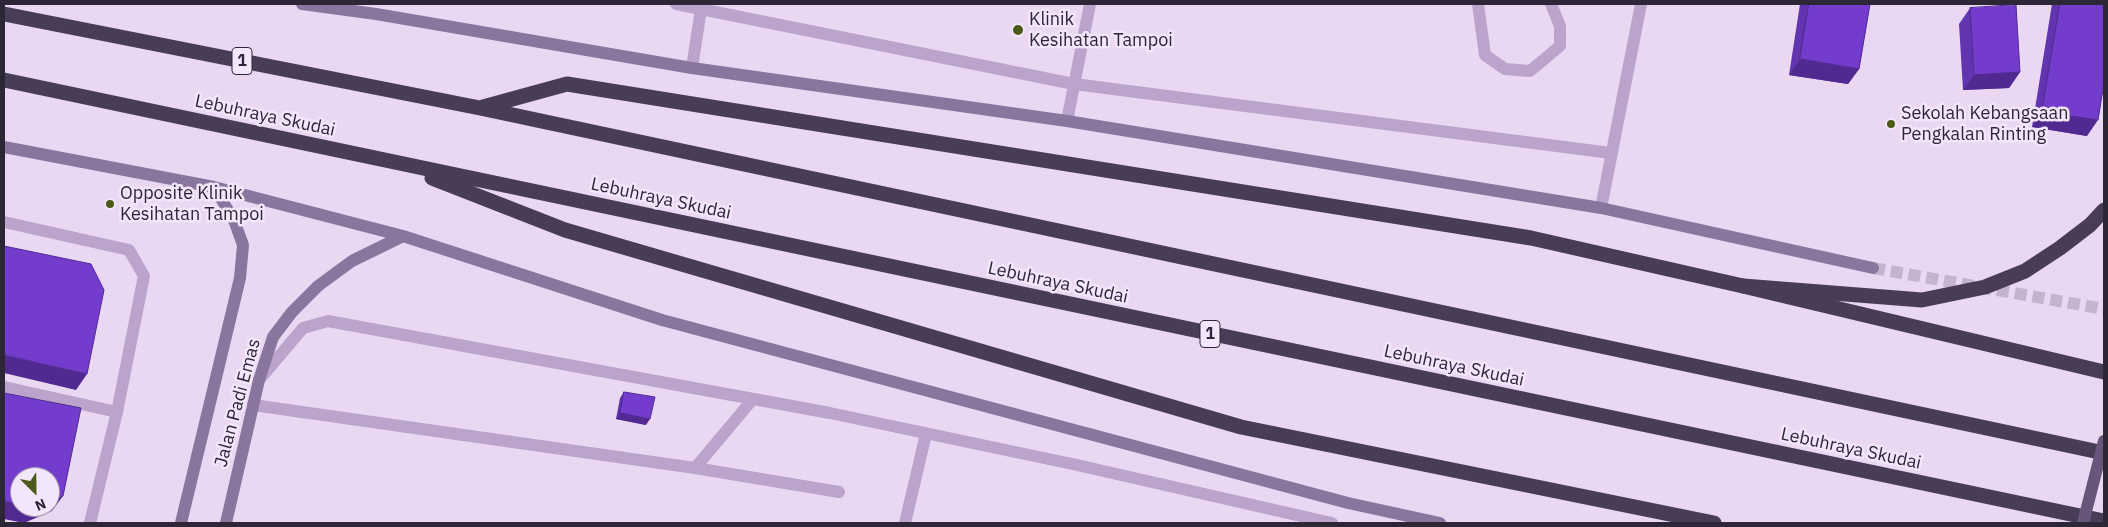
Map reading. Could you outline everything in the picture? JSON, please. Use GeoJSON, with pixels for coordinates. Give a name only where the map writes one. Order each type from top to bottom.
{"type":"FeatureCollection","features":[{"type":"Feature","properties":{"kind":"highway","name":"1"},"geometry":{"type":"LineString","coordinates":[[4,14],[480,108],[2104,453]]}},
{"type":"Feature","properties":{"kind":"highway","name":"Lebuhraya Skudai"},"geometry":{"type":"LineString","coordinates":[[4,80],[2104,521]]}},
{"type":"Feature","properties":{"kind":"highway"},"geometry":{"type":"LineString","coordinates":[[480,108],[567,84],[1531,238],[1743,286],[2104,372]]}},
{"type":"Feature","properties":{"kind":"highway"},"geometry":{"type":"LineString","coordinates":[[391,162],[565,230],[1242,427],[1714,523]]}},
{"type":"Feature","properties":{"kind":"highway"},"geometry":{"type":"LineString","coordinates":[[1743,286],[1922,300],[1976,289],[2025,271],[2090,225],[2104,210]]}},
{"type":"Feature","properties":{"kind":"main road"},"geometry":{"type":"LineString","coordinates":[[2083,523],[2104,441]]}},
{"type":"Feature","properties":{"kind":"street"},"geometry":{"type":"LineString","coordinates":[[302,4],[376,14],[692,68],[1067,120],[1601,208],[1873,268]]}},
{"type":"Feature","properties":{"kind":"street"},"geometry":{"type":"LineString","coordinates":[[676,4],[1074,84],[1611,153]]}},
{"type":"Feature","properties":{"kind":"street"},"geometry":{"type":"LineString","coordinates":[[1067,120],[1090,4]]}},
{"type":"Feature","properties":{"kind":"street"},"geometry":{"type":"LineString","coordinates":[[1478,4],[1485,56],[1506,69],[1530,71],[1560,46],[1560,26],[1551,4]]}},
{"type":"Feature","properties":{"kind":"street"},"geometry":{"type":"LineString","coordinates":[[1601,208],[1641,4]]}},
{"type":"Feature","properties":{"kind":"street"},"geometry":{"type":"LineString","coordinates":[[692,68],[701,9]]}},
{"type":"Feature","properties":{"kind":"street"},"geometry":{"type":"LineString","coordinates":[[4,147],[214,188],[403,236],[662,320],[1348,504],[1440,523]]}},
{"type":"Feature","properties":{"kind":"street","name":"Jalan Padi Emas"},"geometry":{"type":"LineString","coordinates":[[181,523],[240,278],[243,245],[234,220],[214,188]]}},
{"type":"Feature","properties":{"kind":"street"},"geometry":{"type":"LineString","coordinates":[[4,222],[130,250],[144,276],[117,412],[90,523]]}},
{"type":"Feature","properties":{"kind":"street","name":"Jalan Padi Emas"},"geometry":{"type":"LineString","coordinates":[[226,523],[259,380],[273,337],[292,312],[318,286],[352,261],[403,236]]}},
{"type":"Feature","properties":{"kind":"street"},"geometry":{"type":"LineString","coordinates":[[259,380],[303,328],[328,321],[830,413],[1330,523]]}},
{"type":"Feature","properties":{"kind":"street"},"geometry":{"type":"LineString","coordinates":[[4,388],[117,412]]}},
{"type":"Feature","properties":{"kind":"street"},"geometry":{"type":"LineString","coordinates":[[695,468],[753,399]]}},
{"type":"Feature","properties":{"kind":"street"},"geometry":{"type":"LineString","coordinates":[[253,404],[695,468],[839,492]]}},
{"type":"Feature","properties":{"kind":"street"},"geometry":{"type":"LineString","coordinates":[[905,523],[926,434]]}},
{"type":"Feature","properties":{"kind":"building"},"geometry":{"type":"Polygon","coordinates":[[[1809,4],[1870,4],[1859,69],[1800,59],[1809,4]]]}},
{"type":"Feature","properties":{"kind":"building"},"geometry":{"type":"Polygon","coordinates":[[[2060,4],[2104,4],[2104,83],[2098,120],[2042,112],[2060,4]]]}},
{"type":"Feature","properties":{"kind":"building"},"geometry":{"type":"Polygon","coordinates":[[[2016,5],[2020,72],[1974,75],[1970,8],[2016,5]]]}},
{"type":"Feature","properties":{"kind":"building"},"geometry":{"type":"Polygon","coordinates":[[[4,246],[91,264],[104,290],[87,374],[4,355],[4,246]]]}},
{"type":"Feature","properties":{"kind":"building"},"geometry":{"type":"Polygon","coordinates":[[[624,392],[655,397],[650,419],[620,413],[624,392]]]}},
{"type":"Feature","properties":{"kind":"building"},"geometry":{"type":"Polygon","coordinates":[[[4,393],[81,408],[63,496],[60,497],[60,467],[10,467],[10,502],[4,501],[4,393]]]}},
{"type":"Feature","properties":{"kind":"tunnel"},"geometry":{"type":"LineString","coordinates":[[1873,268],[2104,309]]}},
{"type":"Feature","properties":{"kind":"place","name":"Klinik Kesihatan Tampoi"},"geometry":{"type":"Point","coordinates":[1018,30]}},
{"type":"Feature","properties":{"kind":"place","name":"Sekolah Kebangsaan Pengkalan Rinting"},"geometry":{"type":"Point","coordinates":[1891,124]}},
{"type":"Feature","properties":{"kind":"place","name":"Opposite Klinik Kesihatan Tampoi"},"geometry":{"type":"Point","coordinates":[110,204]}}]}
